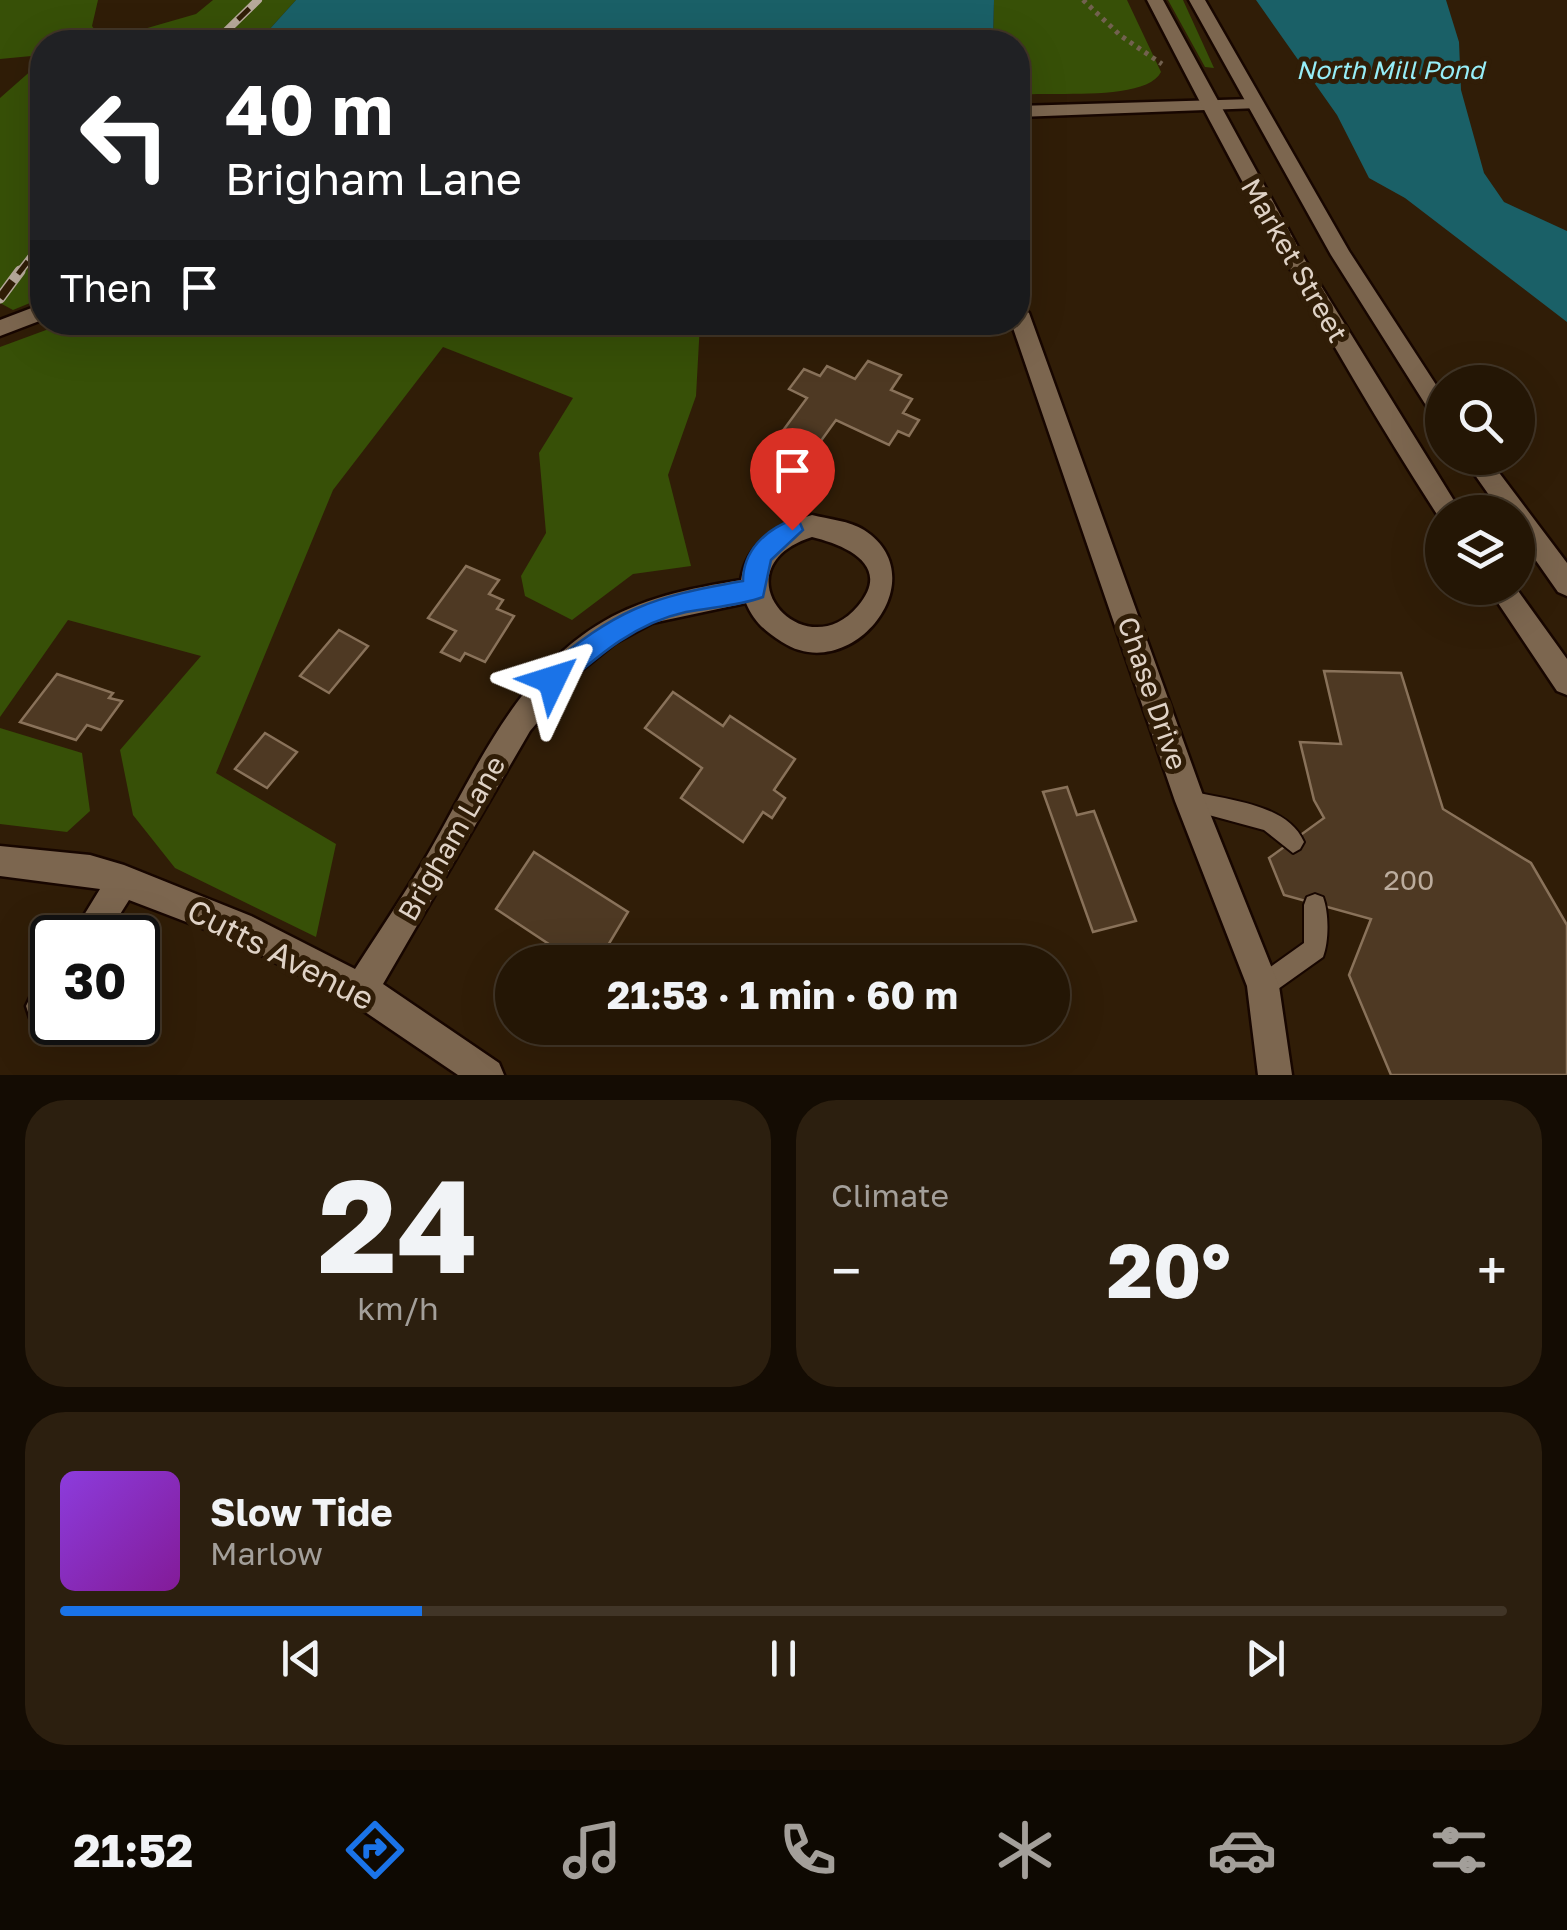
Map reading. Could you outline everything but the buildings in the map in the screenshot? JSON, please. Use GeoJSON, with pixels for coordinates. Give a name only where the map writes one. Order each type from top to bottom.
{"type":"FeatureCollection","features":[{"type":"Feature","properties":{"kind":"street","name":"Market Street"},"geometry":{"type":"LineString","coordinates":[[1155,0],[1346,352],[1438,495]]}},
{"type":"Feature","properties":{"kind":"street","name":"Market Street"},"geometry":{"type":"LineString","coordinates":[[1197,0],[1369,302],[1425,386]]}},
{"type":"Feature","properties":{"kind":"street"},"geometry":{"type":"LineString","coordinates":[[1030,112],[1253,104]]}},
{"type":"Feature","properties":{"kind":"street"},"geometry":{"type":"LineString","coordinates":[[0,328],[30,317]]}},
{"type":"Feature","properties":{"kind":"street","name":"Chase Drive"},"geometry":{"type":"LineString","coordinates":[[1026,335],[1190,801],[1263,986],[1275,1075]]}},
{"type":"Feature","properties":{"kind":"street"},"geometry":{"type":"LineString","coordinates":[[812,526],[851,534],[877,562],[882,581],[880,600],[870,617],[855,630],[836,638],[814,640],[792,635],[774,624],[761,608],[755,590],[755,571],[762,554],[775,540],[812,526]]}},
{"type":"Feature","properties":{"kind":"street"},"geometry":{"type":"LineString","coordinates":[[1535,540],[1567,584]]}},
{"type":"Feature","properties":{"kind":"street","name":"Brigham Lane"},"geometry":{"type":"LineString","coordinates":[[361,989],[536,696],[604,636],[642,616],[682,602],[755,590]]}},
{"type":"Feature","properties":{"kind":"street"},"geometry":{"type":"LineString","coordinates":[[1513,605],[1567,682]]}},
{"type":"Feature","properties":{"kind":"street","name":"Cutts Avenue"},"geometry":{"type":"LineString","coordinates":[[0,860],[90,870],[240,927],[361,989],[487,1075]]}},
{"type":"Feature","properties":{"kind":"street"},"geometry":{"type":"LineString","coordinates":[[101,915],[124,880]]}},
{"type":"Feature","properties":{"kind":"lane"},"geometry":{"type":"LineString","coordinates":[[1190,801],[1269,821],[1293,842]]}},
{"type":"Feature","properties":{"kind":"lane"},"geometry":{"type":"LineString","coordinates":[[1263,986],[1314,949],[1316,905]]}},
{"type":"Feature","properties":{"kind":"path"},"geometry":{"type":"LineString","coordinates":[[1083,0],[1120,36],[1163,65]]}},
{"type":"Feature","properties":{"kind":"green space"},"geometry":{"type":"Polygon","coordinates":[[[0,0],[98,0],[92,26],[95,30],[30,30],[30,56],[0,59],[0,0]]]}},
{"type":"Feature","properties":{"kind":"green space"},"geometry":{"type":"Polygon","coordinates":[[[213,0],[296,0],[269,30],[140,30],[196,14],[213,0]]]}},
{"type":"Feature","properties":{"kind":"green space"},"geometry":{"type":"Polygon","coordinates":[[[994,0],[1127,0],[1161,72],[1137,88],[1030,95],[1030,30],[993,30],[994,0]]]}},
{"type":"Feature","properties":{"kind":"green space"},"geometry":{"type":"Polygon","coordinates":[[[1168,0],[1183,0],[1214,68],[1205,67],[1168,0]]]}},
{"type":"Feature","properties":{"kind":"green space"},"geometry":{"type":"Polygon","coordinates":[[[30,72],[30,303],[13,310],[0,303],[0,98],[30,72]]]}},
{"type":"Feature","properties":{"kind":"green space"},"geometry":{"type":"Polygon","coordinates":[[[32,335],[699,335],[696,396],[668,475],[691,566],[633,574],[572,620],[525,596],[521,576],[546,533],[539,453],[573,398],[443,347],[333,490],[216,773],[336,844],[316,937],[175,868],[133,815],[120,750],[201,656],[68,620],[0,717],[0,347],[32,335]]]}},
{"type":"Feature","properties":{"kind":"green space"},"geometry":{"type":"Polygon","coordinates":[[[0,728],[82,753],[90,811],[67,832],[0,824],[0,728]]]}},
{"type":"Feature","properties":{"kind":"water"},"geometry":{"type":"Polygon","coordinates":[[[296,0],[994,0],[993,30],[269,30],[296,0]]]}},
{"type":"Feature","properties":{"kind":"water","name":"North Mill Pond"},"geometry":{"type":"Polygon","coordinates":[[[1256,0],[1446,0],[1459,42],[1461,90],[1484,173],[1504,202],[1567,231],[1567,322],[1405,198],[1369,178],[1337,115],[1256,0]]]}},
{"type":"Feature","properties":{"kind":"railway"},"geometry":{"type":"LineString","coordinates":[[227,30],[258,0]]}},
{"type":"Feature","properties":{"kind":"railway"},"geometry":{"type":"LineString","coordinates":[[18,274],[30,258]]}},
{"type":"Feature","properties":{"kind":"railway"},"geometry":{"type":"LineString","coordinates":[[0,298],[20,271]]}},
{"type":"Feature","properties":{"kind":"route"},"geometry":{"type":"LineString","coordinates":[[552,680],[604,636],[642,616],[682,602],[755,590],[755,571],[762,554],[792,530]]}}]}
